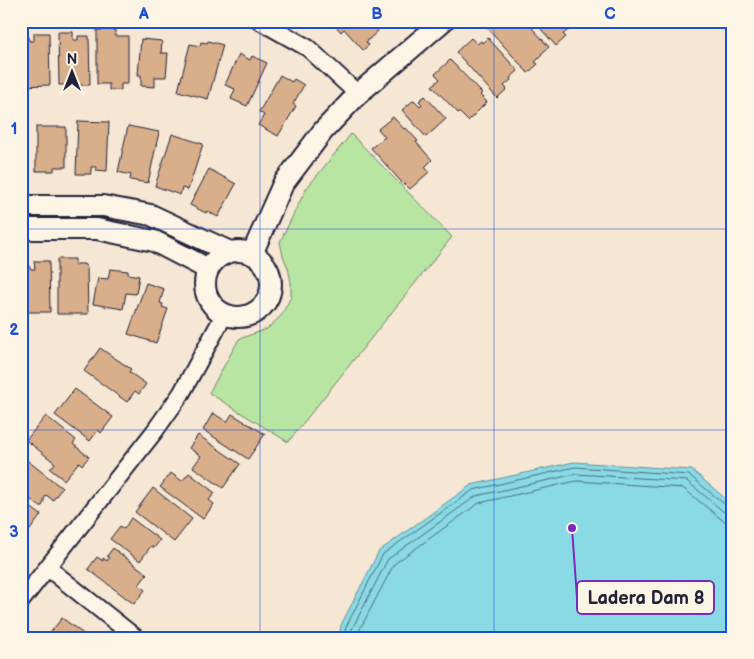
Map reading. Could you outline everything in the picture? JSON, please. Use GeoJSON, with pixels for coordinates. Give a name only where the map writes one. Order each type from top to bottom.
{"type":"FeatureCollection","features":[{"type":"Feature","properties":{"kind":"street"},"geometry":{"type":"LineString","coordinates":[[260,21],[308,48],[358,94]]}},
{"type":"Feature","properties":{"kind":"street"},"geometry":{"type":"LineString","coordinates":[[252,254],[283,184],[323,131],[358,94],[443,21]]}},
{"type":"Feature","properties":{"kind":"street"},"geometry":{"type":"LineString","coordinates":[[21,206],[103,206],[151,215],[230,252]]}},
{"type":"Feature","properties":{"kind":"street"},"geometry":{"type":"LineString","coordinates":[[21,229],[98,229],[154,241],[208,269]]}},
{"type":"Feature","properties":{"kind":"street"},"geometry":{"type":"LineString","coordinates":[[242,251],[252,254],[266,265],[270,275],[272,286],[268,300],[262,308],[251,315],[237,318],[224,315],[213,307],[208,300],[205,277],[208,269],[218,257],[230,252],[242,251]]}},
{"type":"Feature","properties":{"kind":"street"},"geometry":{"type":"LineString","coordinates":[[21,601],[154,432],[181,394],[224,315]]}},
{"type":"Feature","properties":{"kind":"street"},"geometry":{"type":"LineString","coordinates":[[48,568],[136,638]]}},
{"type":"Feature","properties":{"kind":"green space"},"geometry":{"type":"Polygon","coordinates":[[[351,134],[452,237],[288,442],[209,393],[239,339],[267,329],[281,316],[291,297],[291,282],[280,242],[306,189],[351,134]]]}},
{"type":"Feature","properties":{"kind":"water"},"geometry":{"type":"Polygon","coordinates":[[[574,462],[692,470],[733,505],[733,638],[339,638],[341,625],[379,551],[471,485],[574,462]]]}},
{"type":"Feature","properties":{"kind":"building"},"geometry":{"type":"Polygon","coordinates":[[[331,21],[369,21],[378,31],[366,42],[369,45],[363,50],[344,29],[341,32],[331,21]]]}},
{"type":"Feature","properties":{"kind":"building"},"geometry":{"type":"Polygon","coordinates":[[[494,21],[526,21],[549,47],[535,62],[538,64],[528,73],[487,27],[494,21]]]}},
{"type":"Feature","properties":{"kind":"building"},"geometry":{"type":"Polygon","coordinates":[[[534,21],[575,21],[569,26],[571,28],[563,34],[566,37],[556,46],[534,21]]]}},
{"type":"Feature","properties":{"kind":"building"},"geometry":{"type":"Polygon","coordinates":[[[97,30],[115,30],[115,36],[128,36],[128,84],[121,84],[121,90],[109,90],[109,84],[97,84],[97,30]]]}},
{"type":"Feature","properties":{"kind":"building"},"geometry":{"type":"Polygon","coordinates":[[[58,32],[73,32],[73,40],[78,40],[78,36],[89,36],[90,85],[59,85],[58,32]]]}},
{"type":"Feature","properties":{"kind":"building"},"geometry":{"type":"Polygon","coordinates":[[[34,33],[49,33],[50,85],[21,86],[21,37],[29,37],[29,41],[34,41],[34,33]]]}},
{"type":"Feature","properties":{"kind":"building"},"geometry":{"type":"Polygon","coordinates":[[[471,38],[477,44],[481,41],[482,43],[488,38],[518,71],[504,86],[507,89],[497,98],[456,52],[471,38]]]}},
{"type":"Feature","properties":{"kind":"building"},"geometry":{"type":"Polygon","coordinates":[[[141,39],[162,41],[161,53],[168,53],[166,77],[155,77],[155,87],[141,86],[141,75],[138,75],[141,39]]]}},
{"type":"Feature","properties":{"kind":"building"},"geometry":{"type":"Polygon","coordinates":[[[208,41],[223,45],[208,99],[178,91],[190,44],[200,46],[201,42],[207,43],[208,41]]]}},
{"type":"Feature","properties":{"kind":"building"},"geometry":{"type":"Polygon","coordinates":[[[239,54],[250,60],[252,56],[267,63],[247,106],[231,99],[235,89],[225,85],[239,54]]]}},
{"type":"Feature","properties":{"kind":"building"},"geometry":{"type":"Polygon","coordinates":[[[450,60],[482,93],[480,95],[487,102],[468,121],[432,86],[440,79],[435,74],[450,60]]]}},
{"type":"Feature","properties":{"kind":"building"},"geometry":{"type":"Polygon","coordinates":[[[280,75],[292,82],[294,79],[304,85],[293,104],[296,106],[278,136],[258,125],[264,115],[259,112],[280,75]]]}},
{"type":"Feature","properties":{"kind":"building"},"geometry":{"type":"Polygon","coordinates":[[[425,96],[446,119],[426,137],[402,110],[414,100],[420,106],[422,104],[419,101],[425,96]]]}},
{"type":"Feature","properties":{"kind":"building"},"geometry":{"type":"Polygon","coordinates":[[[393,117],[418,141],[416,142],[432,160],[425,167],[429,172],[410,189],[404,185],[371,148],[385,137],[378,129],[393,117]]]}},
{"type":"Feature","properties":{"kind":"building"},"geometry":{"type":"Polygon","coordinates":[[[78,121],[109,122],[107,171],[96,170],[96,167],[91,167],[91,174],[76,174],[78,121]]]}},
{"type":"Feature","properties":{"kind":"building"},"geometry":{"type":"Polygon","coordinates":[[[21,122],[26,122],[27,171],[21,171],[21,122]]]}},
{"type":"Feature","properties":{"kind":"building"},"geometry":{"type":"Polygon","coordinates":[[[128,126],[159,132],[148,183],[130,180],[131,175],[118,172],[128,126]]]}},
{"type":"Feature","properties":{"kind":"building"},"geometry":{"type":"Polygon","coordinates":[[[36,127],[66,127],[66,167],[54,167],[54,171],[36,171],[36,127]]]}},
{"type":"Feature","properties":{"kind":"building"},"geometry":{"type":"Polygon","coordinates":[[[172,134],[203,144],[188,190],[182,188],[180,195],[155,186],[172,134]]]}},
{"type":"Feature","properties":{"kind":"building"},"geometry":{"type":"Polygon","coordinates":[[[209,169],[236,184],[218,217],[190,205],[209,169]]]}},
{"type":"Feature","properties":{"kind":"building"},"geometry":{"type":"Polygon","coordinates":[[[57,259],[75,259],[75,267],[77,264],[84,264],[87,268],[88,314],[57,314],[57,259]]]}},
{"type":"Feature","properties":{"kind":"building"},"geometry":{"type":"Polygon","coordinates":[[[34,261],[49,261],[50,312],[23,312],[22,268],[29,266],[31,269],[35,269],[34,261]]]}},
{"type":"Feature","properties":{"kind":"building"},"geometry":{"type":"Polygon","coordinates":[[[110,269],[128,271],[128,274],[139,276],[136,294],[126,293],[123,309],[93,304],[98,278],[108,279],[110,269]]]}},
{"type":"Feature","properties":{"kind":"building"},"geometry":{"type":"Polygon","coordinates":[[[146,283],[164,289],[160,303],[163,304],[162,307],[168,309],[156,343],[128,334],[146,283]]]}},
{"type":"Feature","properties":{"kind":"building"},"geometry":{"type":"Polygon","coordinates":[[[100,348],[131,369],[129,372],[146,384],[139,394],[135,391],[127,402],[84,371],[100,348]]]}},
{"type":"Feature","properties":{"kind":"building"},"geometry":{"type":"Polygon","coordinates":[[[75,389],[113,417],[101,433],[98,430],[90,441],[55,415],[75,389]]]}},
{"type":"Feature","properties":{"kind":"building"},"geometry":{"type":"Polygon","coordinates":[[[213,413],[227,422],[232,414],[265,434],[248,459],[203,430],[213,413]]]}},
{"type":"Feature","properties":{"kind":"building"},"geometry":{"type":"Polygon","coordinates":[[[46,416],[76,440],[73,444],[89,457],[82,465],[79,462],[64,480],[50,469],[55,463],[26,440],[46,416]]]}},
{"type":"Feature","properties":{"kind":"building"},"geometry":{"type":"Polygon","coordinates":[[[198,435],[240,464],[223,488],[193,467],[201,456],[189,448],[198,435]]]}},
{"type":"Feature","properties":{"kind":"building"},"geometry":{"type":"Polygon","coordinates":[[[23,457],[62,488],[53,500],[46,495],[42,506],[39,506],[21,492],[21,459],[23,457]]]}},
{"type":"Feature","properties":{"kind":"building"},"geometry":{"type":"Polygon","coordinates":[[[171,473],[182,481],[189,473],[215,493],[209,500],[214,504],[203,519],[160,487],[171,473]]]}},
{"type":"Feature","properties":{"kind":"building"},"geometry":{"type":"Polygon","coordinates":[[[153,488],[192,519],[174,542],[135,512],[153,488]]]}},
{"type":"Feature","properties":{"kind":"building"},"geometry":{"type":"Polygon","coordinates":[[[21,500],[41,515],[30,530],[21,525],[21,500]]]}},
{"type":"Feature","properties":{"kind":"building"},"geometry":{"type":"Polygon","coordinates":[[[131,518],[160,540],[154,548],[151,546],[140,561],[110,539],[120,526],[124,529],[131,518]]]}},
{"type":"Feature","properties":{"kind":"building"},"geometry":{"type":"Polygon","coordinates":[[[113,548],[147,574],[139,585],[145,590],[134,604],[88,569],[97,557],[107,561],[109,558],[107,556],[113,548]]]}},
{"type":"Feature","properties":{"kind":"building"},"geometry":{"type":"Polygon","coordinates":[[[62,618],[89,638],[46,638],[62,618]]]}},
{"type":"Feature","properties":{"kind":"place","name":"Ladera Dam 8"},"geometry":{"type":"Point","coordinates":[572,528]}}]}
